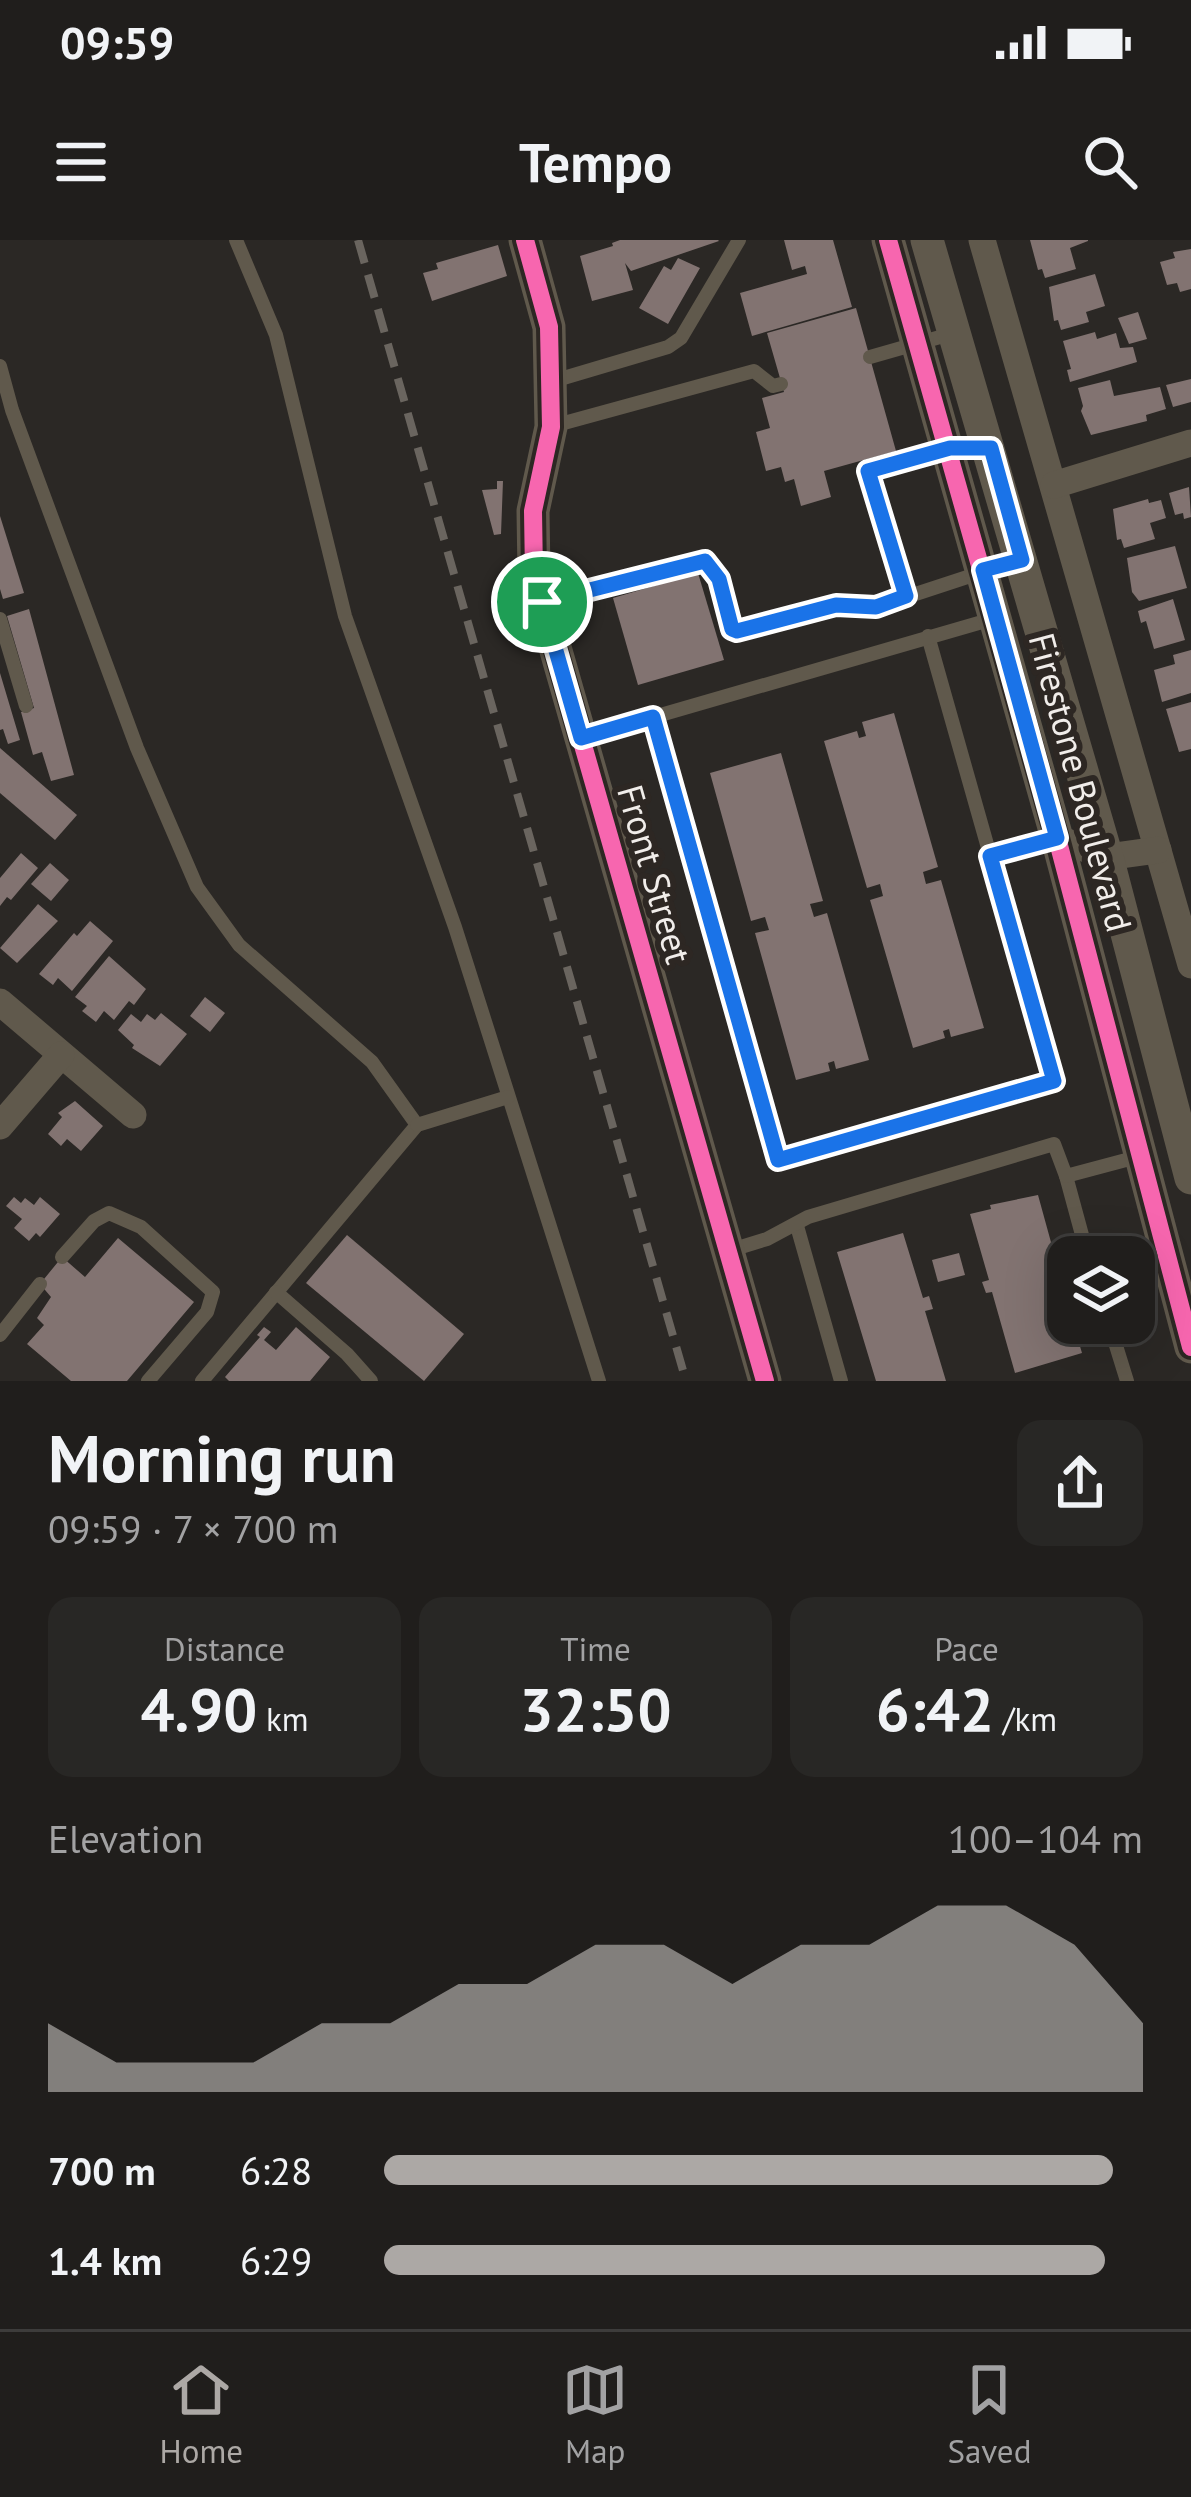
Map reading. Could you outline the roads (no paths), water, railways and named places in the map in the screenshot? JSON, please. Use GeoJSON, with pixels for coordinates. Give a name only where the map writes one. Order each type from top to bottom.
{"type":"FeatureCollection","features":[{"type":"Feature","properties":{"kind":"street","name":"Front Street"},"geometry":{"type":"LineString","coordinates":[[525,240],[549,327],[551,427],[533,512],[534,574],[765,1381]]}},
{"type":"Feature","properties":{"kind":"street","name":"Firestone Boulevard"},"geometry":{"type":"LineString","coordinates":[[888,240],[1057,838],[1191,1348]]}},
{"type":"Feature","properties":{"kind":"street","name":"Firestone Boulevard"},"geometry":{"type":"LineString","coordinates":[[927,240],[1107,856],[1191,1178]]}},
{"type":"Feature","properties":{"kind":"street"},"geometry":{"type":"LineString","coordinates":[[982,240],[1191,965]]}},
{"type":"Feature","properties":{"kind":"street"},"geometry":{"type":"LineString","coordinates":[[1054,485],[1191,443]]}},
{"type":"Feature","properties":{"kind":"street"},"geometry":{"type":"LineString","coordinates":[[1057,838],[1107,856],[1158,850]]}},
{"type":"Feature","properties":{"kind":"street"},"geometry":{"type":"LineString","coordinates":[[0,1002],[133,1115]]}},
{"type":"Feature","properties":{"kind":"street"},"geometry":{"type":"LineString","coordinates":[[0,1126],[61,1055]]}},
{"type":"Feature","properties":{"kind":"lane"},"geometry":{"type":"LineString","coordinates":[[236,240],[276,335],[345,616],[455,927],[599,1381]]}},
{"type":"Feature","properties":{"kind":"lane"},"geometry":{"type":"LineString","coordinates":[[550,382],[668,347],[681,338],[739,240]]}},
{"type":"Feature","properties":{"kind":"lane"},"geometry":{"type":"LineString","coordinates":[[870,357],[954,333]]}},
{"type":"Feature","properties":{"kind":"lane"},"geometry":{"type":"LineString","coordinates":[[0,366],[137,748],[197,887],[238,945],[372,1062],[417,1125]]}},
{"type":"Feature","properties":{"kind":"lane"},"geometry":{"type":"LineString","coordinates":[[551,427],[754,371],[773,386],[781,384]]}},
{"type":"Feature","properties":{"kind":"lane"},"geometry":{"type":"LineString","coordinates":[[906,596],[868,471],[950,448],[991,448]]}},
{"type":"Feature","properties":{"kind":"lane"},"geometry":{"type":"LineString","coordinates":[[542,602],[705,561],[719,579],[732,629],[737,631],[836,605],[876,607],[1022,560]]}},
{"type":"Feature","properties":{"kind":"lane"},"geometry":{"type":"LineString","coordinates":[[581,738],[996,618]]}},
{"type":"Feature","properties":{"kind":"lane"},"geometry":{"type":"LineString","coordinates":[[0,619],[26,706]]}},
{"type":"Feature","properties":{"kind":"lane"},"geometry":{"type":"LineString","coordinates":[[653,717],[778,1160],[1054,1081],[928,636]]}},
{"type":"Feature","properties":{"kind":"lane"},"geometry":{"type":"LineString","coordinates":[[990,856],[1057,838]]}},
{"type":"Feature","properties":{"kind":"lane"},"geometry":{"type":"LineString","coordinates":[[202,1381],[417,1125],[508,1097]]}},
{"type":"Feature","properties":{"kind":"lane"},"geometry":{"type":"LineString","coordinates":[[728,1251],[797,1226],[808,1216],[1054,1144],[1082,1236]]}},
{"type":"Feature","properties":{"kind":"lane"},"geometry":{"type":"LineString","coordinates":[[1066,1176],[1141,1156]]}},
{"type":"Feature","properties":{"kind":"lane"},"geometry":{"type":"LineString","coordinates":[[62,1257],[94,1221],[109,1213],[141,1227],[213,1292],[207,1312],[148,1381]]}},
{"type":"Feature","properties":{"kind":"lane"},"geometry":{"type":"LineString","coordinates":[[797,1226],[841,1381]]}},
{"type":"Feature","properties":{"kind":"lane"},"geometry":{"type":"LineString","coordinates":[[0,1335],[40,1283]]}},
{"type":"Feature","properties":{"kind":"lane"},"geometry":{"type":"LineString","coordinates":[[276,1292],[337,1344],[371,1381]]}},
{"type":"Feature","properties":{"kind":"lane"},"geometry":{"type":"LineString","coordinates":[[1115,1344],[1126,1381]]}},
{"type":"Feature","properties":{"kind":"railway"},"geometry":{"type":"LineString","coordinates":[[358,240],[686,1381]]}}]}
